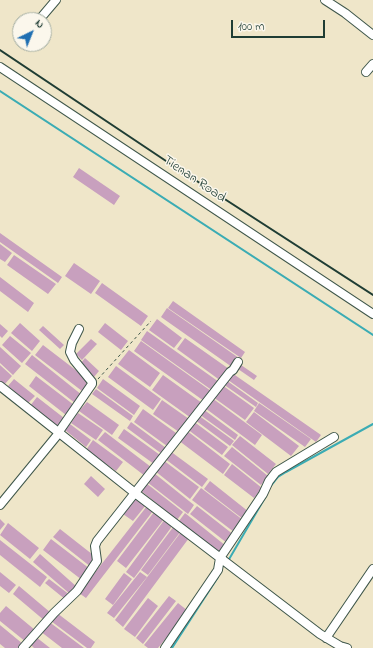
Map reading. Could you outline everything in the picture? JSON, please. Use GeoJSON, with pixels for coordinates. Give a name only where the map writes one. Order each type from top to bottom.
{"type":"FeatureCollection","features":[{"type":"Feature","properties":{"kind":"street"},"geometry":{"type":"LineString","coordinates":[[46,12],[56,0]]}},
{"type":"Feature","properties":{"kind":"street"},"geometry":{"type":"LineString","coordinates":[[325,0],[345,13],[373,35]]}},
{"type":"Feature","properties":{"kind":"street"},"geometry":{"type":"LineString","coordinates":[[366,72],[373,64]]}},
{"type":"Feature","properties":{"kind":"street","name":"Tienan Road"},"geometry":{"type":"LineString","coordinates":[[0,67],[373,314]]}},
{"type":"Feature","properties":{"kind":"street"},"geometry":{"type":"LineString","coordinates":[[0,505],[59,433],[92,384],[74,360],[70,352],[79,329]]}},
{"type":"Feature","properties":{"kind":"street"},"geometry":{"type":"LineString","coordinates":[[24,648],[50,617],[77,591],[97,561],[95,546],[97,541],[238,362]]}},
{"type":"Feature","properties":{"kind":"street"},"geometry":{"type":"LineString","coordinates":[[1,389],[326,638],[340,646],[347,648]]}},
{"type":"Feature","properties":{"kind":"street"},"geometry":{"type":"LineString","coordinates":[[165,648],[225,561],[269,481],[276,472],[334,437]]}},
{"type":"Feature","properties":{"kind":"street"},"geometry":{"type":"LineString","coordinates":[[0,491],[7,497]]}},
{"type":"Feature","properties":{"kind":"street"},"geometry":{"type":"LineString","coordinates":[[326,638],[373,568]]}},
{"type":"Feature","properties":{"kind":"path"},"geometry":{"type":"LineString","coordinates":[[92,384],[96,382],[152,321]]}},
{"type":"Feature","properties":{"kind":"building"},"geometry":{"type":"Polygon","coordinates":[[[79,168],[120,196],[114,205],[73,177],[79,168]]]}},
{"type":"Feature","properties":{"kind":"building"},"geometry":{"type":"Polygon","coordinates":[[[0,233],[62,277],[58,283],[0,242],[0,233]]]}},
{"type":"Feature","properties":{"kind":"building"},"geometry":{"type":"Polygon","coordinates":[[[0,244],[12,253],[5,262],[0,259],[0,244]]]}},
{"type":"Feature","properties":{"kind":"building"},"geometry":{"type":"Polygon","coordinates":[[[14,255],[56,284],[48,294],[7,265],[14,255]]]}},
{"type":"Feature","properties":{"kind":"building"},"geometry":{"type":"Polygon","coordinates":[[[74,263],[100,281],[91,294],[65,276],[74,263]]]}},
{"type":"Feature","properties":{"kind":"building"},"geometry":{"type":"Polygon","coordinates":[[[0,277],[34,303],[28,312],[0,291],[0,277]]]}},
{"type":"Feature","properties":{"kind":"building"},"geometry":{"type":"Polygon","coordinates":[[[102,283],[148,316],[141,326],[95,293],[102,283]]]}},
{"type":"Feature","properties":{"kind":"building"},"geometry":{"type":"Polygon","coordinates":[[[173,301],[245,352],[241,358],[168,308],[173,301]]]}},
{"type":"Feature","properties":{"kind":"building"},"geometry":{"type":"Polygon","coordinates":[[[167,308],[239,358],[232,367],[161,317],[167,308]]]}},
{"type":"Feature","properties":{"kind":"building"},"geometry":{"type":"Polygon","coordinates":[[[157,319],[182,338],[174,348],[149,330],[157,319]]]}},
{"type":"Feature","properties":{"kind":"building"},"geometry":{"type":"Polygon","coordinates":[[[20,323],[40,341],[32,351],[11,333],[20,323]]]}},
{"type":"Feature","properties":{"kind":"building"},"geometry":{"type":"Polygon","coordinates":[[[105,323],[128,341],[121,350],[98,332],[105,323]]]}},
{"type":"Feature","properties":{"kind":"building"},"geometry":{"type":"Polygon","coordinates":[[[0,324],[8,331],[2,338],[0,336],[0,324]]]}},
{"type":"Feature","properties":{"kind":"building"},"geometry":{"type":"Polygon","coordinates":[[[43,326],[64,345],[60,349],[39,330],[43,326]]]}},
{"type":"Feature","properties":{"kind":"building"},"geometry":{"type":"Polygon","coordinates":[[[147,331],[219,382],[213,391],[141,340],[147,331]]]}},
{"type":"Feature","properties":{"kind":"building"},"geometry":{"type":"Polygon","coordinates":[[[10,336],[31,353],[22,363],[2,345],[10,336]]]}},
{"type":"Feature","properties":{"kind":"building"},"geometry":{"type":"Polygon","coordinates":[[[185,338],[229,369],[221,381],[177,349],[185,338]]]}},
{"type":"Feature","properties":{"kind":"building"},"geometry":{"type":"Polygon","coordinates":[[[91,339],[97,344],[82,360],[76,354],[91,339]]]}},
{"type":"Feature","properties":{"kind":"building"},"geometry":{"type":"Polygon","coordinates":[[[141,341],[211,391],[204,401],[134,351],[141,341]]]}},
{"type":"Feature","properties":{"kind":"building"},"geometry":{"type":"Polygon","coordinates":[[[43,345],[90,381],[82,391],[35,355],[43,345]]]}},
{"type":"Feature","properties":{"kind":"building"},"geometry":{"type":"Polygon","coordinates":[[[0,347],[21,366],[13,375],[0,363],[0,347]]]}},
{"type":"Feature","properties":{"kind":"building"},"geometry":{"type":"Polygon","coordinates":[[[129,350],[160,373],[150,387],[118,364],[129,350]]]}},
{"type":"Feature","properties":{"kind":"building"},"geometry":{"type":"Polygon","coordinates":[[[32,355],[82,395],[75,403],[25,364],[32,355]]]}},
{"type":"Feature","properties":{"kind":"building"},"geometry":{"type":"Polygon","coordinates":[[[85,358],[99,371],[94,377],[80,364],[85,358]]]}},
{"type":"Feature","properties":{"kind":"building"},"geometry":{"type":"Polygon","coordinates":[[[0,365],[12,376],[4,385],[0,381],[0,365]]]}},
{"type":"Feature","properties":{"kind":"building"},"geometry":{"type":"Polygon","coordinates":[[[241,365],[257,376],[254,380],[238,369],[241,365]]]}},
{"type":"Feature","properties":{"kind":"building"},"geometry":{"type":"Polygon","coordinates":[[[116,366],[161,399],[153,410],[108,377],[116,366]]]}},
{"type":"Feature","properties":{"kind":"building"},"geometry":{"type":"Polygon","coordinates":[[[232,373],[321,435],[316,442],[228,380],[232,373]]]}},
{"type":"Feature","properties":{"kind":"building"},"geometry":{"type":"Polygon","coordinates":[[[163,375],[202,403],[191,418],[152,390],[163,375]]]}},
{"type":"Feature","properties":{"kind":"building"},"geometry":{"type":"Polygon","coordinates":[[[36,376],[74,405],[66,415],[29,386],[36,376]]]}},
{"type":"Feature","properties":{"kind":"building"},"geometry":{"type":"Polygon","coordinates":[[[14,379],[35,396],[28,403],[8,386],[14,379]]]}},
{"type":"Feature","properties":{"kind":"building"},"geometry":{"type":"Polygon","coordinates":[[[103,379],[140,406],[134,415],[97,388],[103,379]]]}},
{"type":"Feature","properties":{"kind":"building"},"geometry":{"type":"Polygon","coordinates":[[[226,380],[258,403],[256,407],[223,384],[226,380]]]}},
{"type":"Feature","properties":{"kind":"building"},"geometry":{"type":"Polygon","coordinates":[[[222,385],[254,408],[245,420],[213,397],[222,385]]]}},
{"type":"Feature","properties":{"kind":"building"},"geometry":{"type":"Polygon","coordinates":[[[96,389],[133,416],[130,421],[92,394],[96,389]]]}},
{"type":"Feature","properties":{"kind":"building"},"geometry":{"type":"Polygon","coordinates":[[[37,397],[64,418],[57,427],[30,406],[37,397]]]}},
{"type":"Feature","properties":{"kind":"building"},"geometry":{"type":"Polygon","coordinates":[[[212,398],[262,435],[255,445],[205,408],[212,398]]]}},
{"type":"Feature","properties":{"kind":"building"},"geometry":{"type":"Polygon","coordinates":[[[162,400],[189,419],[179,432],[153,414],[162,400]]]}},
{"type":"Feature","properties":{"kind":"building"},"geometry":{"type":"Polygon","coordinates":[[[87,402],[119,425],[112,435],[79,411],[87,402]]]}},
{"type":"Feature","properties":{"kind":"building"},"geometry":{"type":"Polygon","coordinates":[[[259,403],[311,439],[305,447],[254,411],[259,403]]]}},
{"type":"Feature","properties":{"kind":"building"},"geometry":{"type":"Polygon","coordinates":[[[143,409],[176,433],[167,446],[134,422],[143,409]]]}},
{"type":"Feature","properties":{"kind":"building"},"geometry":{"type":"Polygon","coordinates":[[[203,409],[238,435],[235,440],[199,414],[203,409]]]}},
{"type":"Feature","properties":{"kind":"building"},"geometry":{"type":"Polygon","coordinates":[[[254,412],[299,446],[291,456],[246,422],[254,412]]]}},
{"type":"Feature","properties":{"kind":"building"},"geometry":{"type":"Polygon","coordinates":[[[78,413],[103,430],[96,440],[71,423],[78,413]]]}},
{"type":"Feature","properties":{"kind":"building"},"geometry":{"type":"Polygon","coordinates":[[[198,415],[234,441],[230,446],[195,420],[198,415]]]}},
{"type":"Feature","properties":{"kind":"building"},"geometry":{"type":"Polygon","coordinates":[[[193,421],[228,447],[222,455],[187,429],[193,421]]]}},
{"type":"Feature","properties":{"kind":"building"},"geometry":{"type":"Polygon","coordinates":[[[131,422],[166,448],[162,454],[127,428],[131,422]]]}},
{"type":"Feature","properties":{"kind":"building"},"geometry":{"type":"Polygon","coordinates":[[[70,424],[91,440],[86,447],[65,430],[70,424]]]}},
{"type":"Feature","properties":{"kind":"building"},"geometry":{"type":"Polygon","coordinates":[[[124,429],[160,455],[154,464],[118,438],[124,429]]]}},
{"type":"Feature","properties":{"kind":"building"},"geometry":{"type":"Polygon","coordinates":[[[186,430],[230,464],[223,474],[178,440],[186,430]]]}},
{"type":"Feature","properties":{"kind":"building"},"geometry":{"type":"Polygon","coordinates":[[[105,432],[151,467],[145,476],[98,440],[105,432]]]}},
{"type":"Feature","properties":{"kind":"building"},"geometry":{"type":"Polygon","coordinates":[[[240,436],[276,464],[268,474],[232,445],[240,436]]]}},
{"type":"Feature","properties":{"kind":"building"},"geometry":{"type":"Polygon","coordinates":[[[93,440],[123,462],[116,471],[86,450],[93,440]]]}},
{"type":"Feature","properties":{"kind":"building"},"geometry":{"type":"Polygon","coordinates":[[[232,447],[268,476],[261,485],[224,456],[232,447]]]}},
{"type":"Feature","properties":{"kind":"building"},"geometry":{"type":"Polygon","coordinates":[[[170,451],[208,479],[202,487],[164,458],[170,451]]]}},
{"type":"Feature","properties":{"kind":"building"},"geometry":{"type":"Polygon","coordinates":[[[163,460],[199,487],[190,499],[155,471],[163,460]]]}},
{"type":"Feature","properties":{"kind":"building"},"geometry":{"type":"Polygon","coordinates":[[[232,464],[262,488],[254,498],[224,475],[232,464]]]}},
{"type":"Feature","properties":{"kind":"building"},"geometry":{"type":"Polygon","coordinates":[[[154,473],[194,505],[188,514],[147,482],[154,473]]]}},
{"type":"Feature","properties":{"kind":"building"},"geometry":{"type":"Polygon","coordinates":[[[91,476],[105,489],[98,497],[84,484],[91,476]]]}},
{"type":"Feature","properties":{"kind":"building"},"geometry":{"type":"Polygon","coordinates":[[[210,481],[249,512],[243,519],[204,489],[210,481]]]}},
{"type":"Feature","properties":{"kind":"building"},"geometry":{"type":"Polygon","coordinates":[[[146,483],[183,512],[177,520],[140,490],[146,483]]]}},
{"type":"Feature","properties":{"kind":"building"},"geometry":{"type":"Polygon","coordinates":[[[201,488],[243,520],[234,532],[192,500],[201,488]]]}},
{"type":"Feature","properties":{"kind":"building"},"geometry":{"type":"Polygon","coordinates":[[[137,497],[146,505],[133,521],[123,514],[137,497]]]}},
{"type":"Feature","properties":{"kind":"building"},"geometry":{"type":"Polygon","coordinates":[[[147,506],[153,511],[86,598],[79,593],[147,506]]]}},
{"type":"Feature","properties":{"kind":"building"},"geometry":{"type":"Polygon","coordinates":[[[197,506],[234,535],[227,543],[190,514],[197,506]]]}},
{"type":"Feature","properties":{"kind":"building"},"geometry":{"type":"Polygon","coordinates":[[[154,512],[164,519],[126,568],[117,561],[154,512]]]}},
{"type":"Feature","properties":{"kind":"building"},"geometry":{"type":"Polygon","coordinates":[[[185,513],[226,546],[220,553],[179,521],[185,513]]]}},
{"type":"Feature","properties":{"kind":"building"},"geometry":{"type":"Polygon","coordinates":[[[0,519],[5,524],[0,530],[0,519]]]}},
{"type":"Feature","properties":{"kind":"building"},"geometry":{"type":"Polygon","coordinates":[[[165,519],[173,525],[134,578],[126,572],[165,519]]]}},
{"type":"Feature","properties":{"kind":"building"},"geometry":{"type":"Polygon","coordinates":[[[8,523],[39,548],[30,559],[0,535],[8,523]]]}},
{"type":"Feature","properties":{"kind":"building"},"geometry":{"type":"Polygon","coordinates":[[[174,526],[181,531],[148,575],[141,570],[174,526]]]}},
{"type":"Feature","properties":{"kind":"building"},"geometry":{"type":"Polygon","coordinates":[[[60,529],[97,558],[91,567],[53,537],[60,529]]]}},
{"type":"Feature","properties":{"kind":"building"},"geometry":{"type":"Polygon","coordinates":[[[181,532],[189,538],[123,627],[115,620],[181,532]]]}},
{"type":"Feature","properties":{"kind":"building"},"geometry":{"type":"Polygon","coordinates":[[[51,539],[90,569],[82,580],[43,550],[51,539]]]}},
{"type":"Feature","properties":{"kind":"building"},"geometry":{"type":"Polygon","coordinates":[[[0,540],[47,577],[40,587],[0,555],[0,540]]]}},
{"type":"Feature","properties":{"kind":"building"},"geometry":{"type":"Polygon","coordinates":[[[40,554],[77,587],[70,594],[33,562],[40,554]]]}},
{"type":"Feature","properties":{"kind":"building"},"geometry":{"type":"Polygon","coordinates":[[[0,572],[16,585],[9,593],[0,586],[0,572]]]}},
{"type":"Feature","properties":{"kind":"building"},"geometry":{"type":"Polygon","coordinates":[[[140,572],[147,577],[114,618],[107,613],[140,572]]]}},
{"type":"Feature","properties":{"kind":"building"},"geometry":{"type":"Polygon","coordinates":[[[124,573],[132,579],[113,605],[105,599],[124,573]]]}},
{"type":"Feature","properties":{"kind":"building"},"geometry":{"type":"Polygon","coordinates":[[[49,579],[70,595],[66,600],[45,583],[49,579]]]}},
{"type":"Feature","properties":{"kind":"building"},"geometry":{"type":"Polygon","coordinates":[[[19,586],[51,613],[45,621],[13,594],[19,586]]]}},
{"type":"Feature","properties":{"kind":"building"},"geometry":{"type":"Polygon","coordinates":[[[169,596],[176,601],[143,644],[136,638],[169,596]]]}},
{"type":"Feature","properties":{"kind":"building"},"geometry":{"type":"Polygon","coordinates":[[[148,598],[158,606],[135,637],[124,629],[148,598]]]}},
{"type":"Feature","properties":{"kind":"building"},"geometry":{"type":"Polygon","coordinates":[[[178,603],[188,611],[158,648],[148,648],[144,645],[178,603]]]}},
{"type":"Feature","properties":{"kind":"building"},"geometry":{"type":"Polygon","coordinates":[[[6,606],[35,630],[26,642],[0,621],[0,613],[6,606]]]}},
{"type":"Feature","properties":{"kind":"building"},"geometry":{"type":"Polygon","coordinates":[[[57,613],[95,642],[91,648],[87,648],[51,621],[57,613]]]}},
{"type":"Feature","properties":{"kind":"building"},"geometry":{"type":"Polygon","coordinates":[[[48,621],[84,648],[62,648],[40,631],[48,621]]]}},
{"type":"Feature","properties":{"kind":"building"},"geometry":{"type":"Polygon","coordinates":[[[0,625],[23,644],[20,648],[5,648],[0,644],[0,625]]]}},
{"type":"Feature","properties":{"kind":"building"},"geometry":{"type":"Polygon","coordinates":[[[36,637],[50,648],[34,648],[30,644],[36,637]]]}},
{"type":"Feature","properties":{"kind":"waterway"},"geometry":{"type":"LineString","coordinates":[[0,91],[373,335]]}},
{"type":"Feature","properties":{"kind":"waterway"},"geometry":{"type":"LineString","coordinates":[[270,487],[278,477],[286,472],[373,424]]}},
{"type":"Feature","properties":{"kind":"waterway"},"geometry":{"type":"LineString","coordinates":[[228,561],[266,496]]}},
{"type":"Feature","properties":{"kind":"waterway"},"geometry":{"type":"LineString","coordinates":[[172,648],[218,577]]}},
{"type":"Feature","properties":{"kind":"railway"},"geometry":{"type":"LineString","coordinates":[[0,50],[172,165],[373,295]]}}]}
